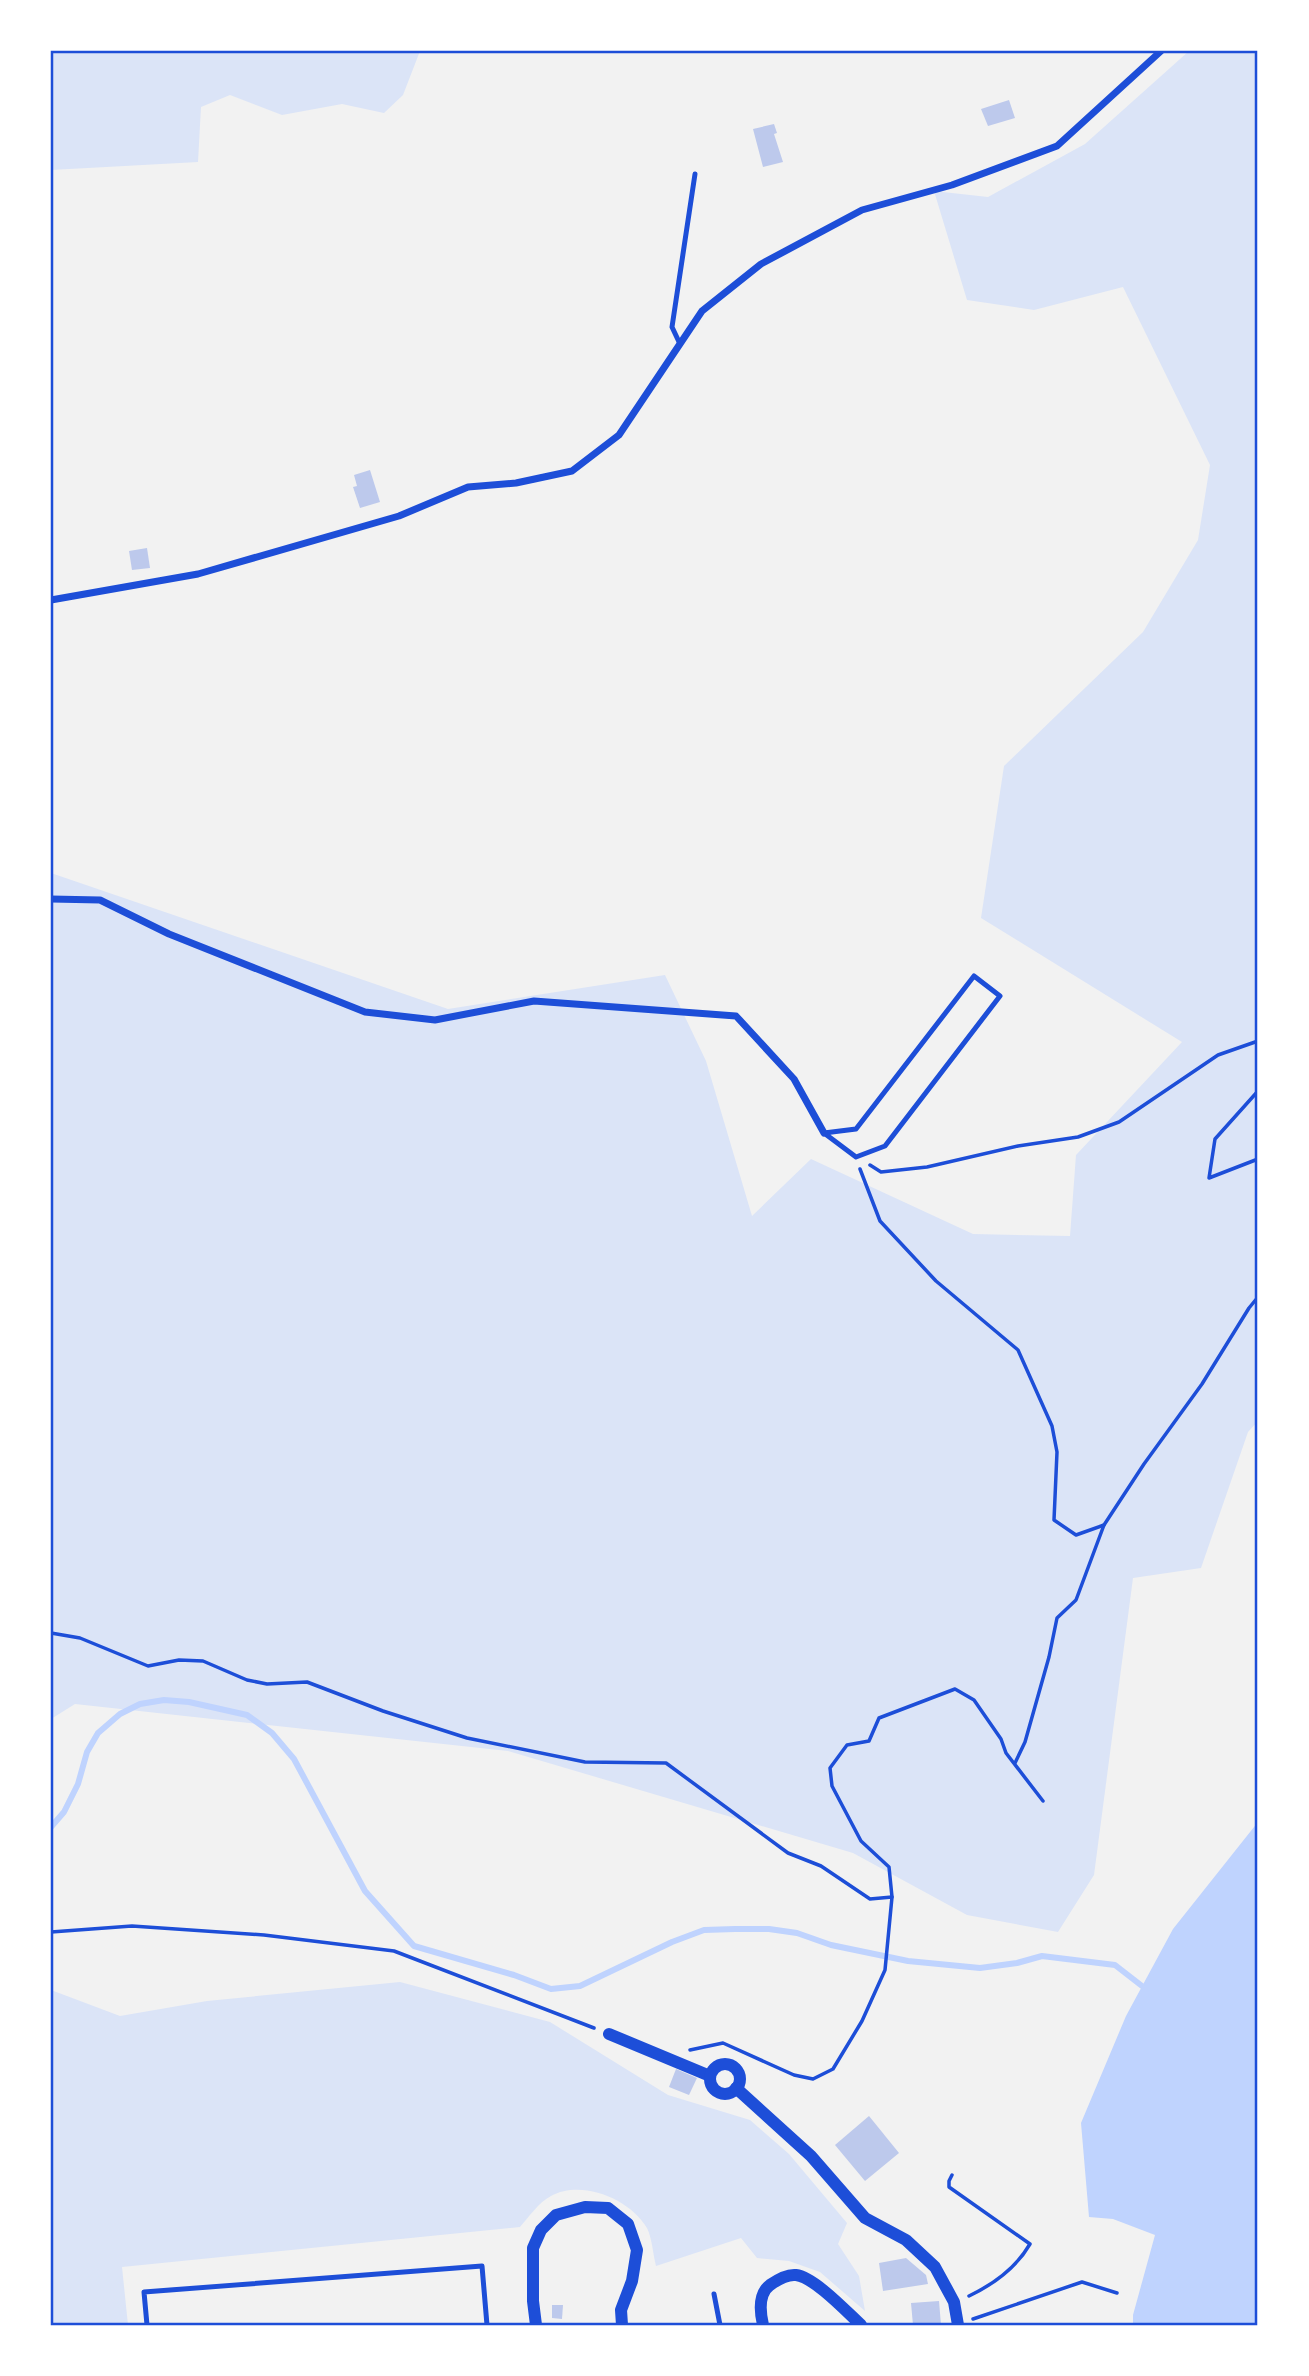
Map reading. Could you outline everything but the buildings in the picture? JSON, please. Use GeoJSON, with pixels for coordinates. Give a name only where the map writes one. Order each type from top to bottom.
{"type":"FeatureCollection","features":[{"type":"Feature","properties":{"kind":"street"},"geometry":{"type":"LineString","coordinates":[[51,600],[198,574],[399,516],[468,487],[516,483],[572,471],[618,435],[702,311],[761,264],[862,210],[952,185],[1057,146],[1161,51]]}},
{"type":"Feature","properties":{"kind":"street"},"geometry":{"type":"LineString","coordinates":[[51,899],[100,900],[169,934],[365,1012],[435,1020],[534,1002],[736,1016],[794,1079],[824,1133]]}},
{"type":"Feature","properties":{"kind":"street"},"geometry":{"type":"LineString","coordinates":[[609,2034],[710,2076]]}},
{"type":"Feature","properties":{"kind":"street"},"geometry":{"type":"LineString","coordinates":[[729,2064],[739,2074],[736,2088],[728,2093],[719,2092],[711,2086],[710,2076],[715,2067],[729,2064]]}},
{"type":"Feature","properties":{"kind":"street"},"geometry":{"type":"LineString","coordinates":[[736,2088],[811,2156],[865,2218],[906,2240],[935,2267],[954,2302],[958,2325]]}},
{"type":"Feature","properties":{"kind":"street"},"geometry":{"type":"LineString","coordinates":[[536,2325],[533,2248],[541,2230],[556,2216],[585,2207],[608,2208],[628,2224],[637,2250],[632,2281],[621,2310],[622,2325]]}},
{"type":"Feature","properties":{"kind":"street"},"geometry":{"type":"LineString","coordinates":[[763,2325],[759,2309],[765,2288],[779,2278],[796,2275],[819,2287],[861,2325]]}},
{"type":"Feature","properties":{"kind":"lane"},"geometry":{"type":"LineString","coordinates":[[680,344],[672,327],[695,174]]}},
{"type":"Feature","properties":{"kind":"lane"},"geometry":{"type":"LineString","coordinates":[[974,976],[1000,996],[886,1146],[856,1157],[824,1133],[856,1129],[974,976]]}},
{"type":"Feature","properties":{"kind":"lane"},"geometry":{"type":"LineString","coordinates":[[147,2325],[144,2292],[482,2266],[487,2325]]}},
{"type":"Feature","properties":{"kind":"lane"},"geometry":{"type":"LineString","coordinates":[[714,2294],[720,2325]]}},
{"type":"Feature","properties":{"kind":"path"},"geometry":{"type":"LineString","coordinates":[[856,1157],[881,1171],[927,1167],[1018,1146],[1078,1137],[1119,1122],[1218,1055],[1258,1041]]}},
{"type":"Feature","properties":{"kind":"path"},"geometry":{"type":"LineString","coordinates":[[1258,1091],[1215,1139],[1209,1178],[1258,1159]]}},
{"type":"Feature","properties":{"kind":"path"},"geometry":{"type":"LineString","coordinates":[[856,1157],[880,1221],[936,1281],[1018,1350],[1052,1426],[1057,1452],[1054,1520],[1076,1535],[1104,1525]]}},
{"type":"Feature","properties":{"kind":"path"},"geometry":{"type":"LineString","coordinates":[[1015,1763],[1025,1742],[1057,1618],[1076,1600],[1104,1525],[1202,1384],[1258,1297]]}},
{"type":"Feature","properties":{"kind":"path"},"geometry":{"type":"LineString","coordinates":[[51,1633],[80,1638],[148,1666],[178,1660],[203,1661],[247,1680],[267,1684],[307,1682],[383,1711],[467,1738],[584,1762],[666,1763],[788,1853],[821,1866],[870,1899],[892,1897]]}},
{"type":"Feature","properties":{"kind":"path"},"geometry":{"type":"LineString","coordinates":[[661,2055],[723,2043],[794,2075],[813,2079],[833,2069],[862,2021],[885,1970],[892,1897],[889,1867],[861,1841],[832,1786],[830,1768],[846,1745],[869,1741],[880,1718],[955,1689],[974,1700],[1001,1739],[1006,1753],[1043,1801]]}},
{"type":"Feature","properties":{"kind":"path"},"geometry":{"type":"LineString","coordinates":[[51,1932],[131,1926],[264,1936],[394,1951],[609,2034]]}},
{"type":"Feature","properties":{"kind":"path"},"geometry":{"type":"LineString","coordinates":[[952,2175],[949,2187],[1030,2244],[1015,2265],[998,2279],[954,2302]]}},
{"type":"Feature","properties":{"kind":"path"},"geometry":{"type":"LineString","coordinates":[[958,2325],[1082,2282],[1118,2293]]}},
{"type":"Feature","properties":{"kind":"shaded area"},"geometry":{"type":"Polygon","coordinates":[[[51,51],[420,51],[403,95],[384,113],[342,104],[282,115],[230,95],[201,107],[198,162],[51,170],[51,51]]]}},
{"type":"Feature","properties":{"kind":"shaded area"},"geometry":{"type":"Polygon","coordinates":[[[1189,51],[1258,51],[1258,1421],[1248,1432],[1201,1568],[1133,1578],[1094,1875],[1058,1932],[967,1915],[853,1853],[508,1751],[75,1704],[51,1719],[51,873],[448,1009],[665,975],[706,1061],[752,1216],[811,1159],[973,1234],[1070,1236],[1076,1155],[1182,1042],[981,918],[1004,766],[1143,632],[1198,540],[1210,465],[1123,287],[1034,310],[967,300],[934,191],[988,197],[1085,144],[1189,51]]]}},
{"type":"Feature","properties":{"kind":"shaded area"},"geometry":{"type":"Polygon","coordinates":[[[400,1982],[550,2022],[668,2095],[750,2120],[789,2154],[847,2223],[838,2244],[859,2276],[865,2311],[820,2272],[789,2261],[757,2258],[741,2238],[656,2266],[649,2232],[629,2208],[604,2195],[577,2190],[563,2191],[551,2196],[538,2206],[520,2227],[122,2267],[128,2325],[51,2325],[51,1990],[120,2016],[207,2001],[400,1982]]]}},
{"type":"Feature","properties":{"kind":"water"},"geometry":{"type":"Polygon","coordinates":[[[1258,1822],[1258,2325],[1133,2325],[1133,2315],[1155,2235],[1113,2219],[1089,2217],[1081,2123],[1126,2016],[1173,1929],[1258,1822]]]}},
{"type":"Feature","properties":{"kind":"waterway"},"geometry":{"type":"LineString","coordinates":[[51,1827],[64,1812],[78,1784],[87,1752],[98,1733],[120,1714],[140,1704],[164,1700],[189,1702],[247,1715],[272,1733],[294,1759],[365,1891],[414,1946],[514,1975],[551,1989],[580,1986],[672,1942],[704,1930],[735,1929],[769,1929],[797,1933],[831,1945],[908,1961],[980,1968],[1017,1963],[1042,1956],[1115,1965],[1142,1986]]}}]}
